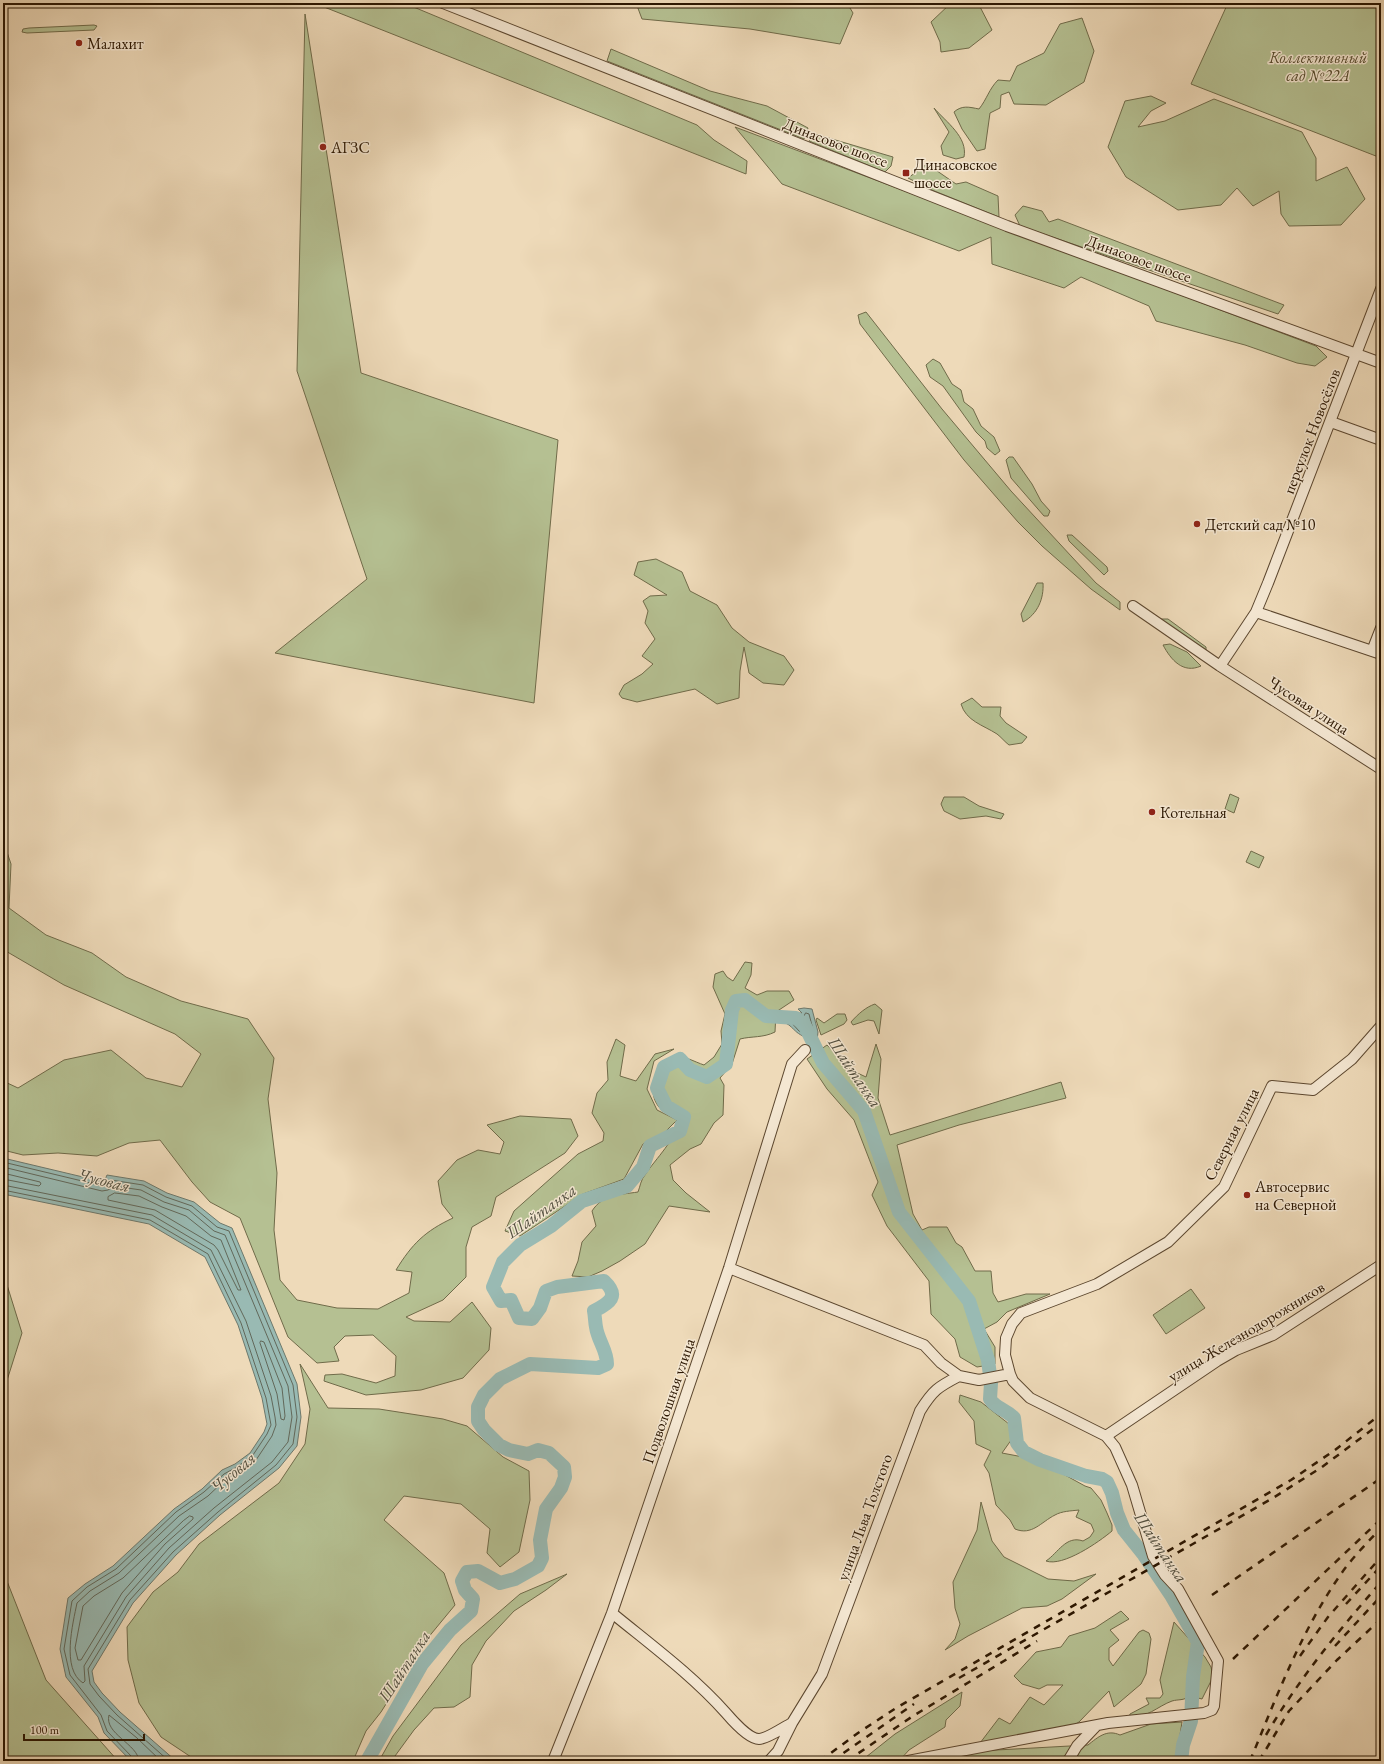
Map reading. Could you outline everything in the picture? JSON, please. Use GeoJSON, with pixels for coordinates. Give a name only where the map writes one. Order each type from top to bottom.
{"type":"FeatureCollection","features":[{"type":"Feature","properties":{"kind":"street","name":"Динасовое шоссе"},"geometry":{"type":"LineString","coordinates":[[443,3],[1000,223],[1381,364]]}},
{"type":"Feature","properties":{"kind":"street","name":"переулок Новосёлов"},"geometry":{"type":"LineString","coordinates":[[1220,666],[1256,612],[1331,422],[1381,289]]}},
{"type":"Feature","properties":{"kind":"street"},"geometry":{"type":"LineString","coordinates":[[1331,422],[1381,440]]}},
{"type":"Feature","properties":{"kind":"street","name":"Чусовая улица"},"geometry":{"type":"LineString","coordinates":[[1133,606],[1220,666],[1381,769]]}},
{"type":"Feature","properties":{"kind":"street"},"geometry":{"type":"LineString","coordinates":[[1256,612],[1376,652],[1381,628]]}},
{"type":"Feature","properties":{"kind":"street","name":"Северная улица"},"geometry":{"type":"LineString","coordinates":[[1010,1374],[1005,1355],[1006,1338],[1012,1324],[1021,1313],[1097,1284],[1168,1242],[1224,1187],[1272,1086],[1313,1090],[1352,1059],[1381,1026]]}},
{"type":"Feature","properties":{"kind":"street","name":"Подволошная улица"},"geometry":{"type":"LineString","coordinates":[[553,1761],[612,1613],[729,1268],[792,1064],[805,1050]]}},
{"type":"Feature","properties":{"kind":"street","name":"улица Железнодорожников"},"geometry":{"type":"LineString","coordinates":[[1106,1436],[1217,1361],[1236,1350],[1273,1335],[1381,1265]]}},
{"type":"Feature","properties":{"kind":"street"},"geometry":{"type":"LineString","coordinates":[[729,1268],[924,1345],[941,1363],[960,1376],[971,1379],[986,1379],[997,1378],[1010,1374],[1013,1381],[1030,1398],[1106,1436],[1121,1459],[1132,1485],[1153,1556],[1165,1575],[1178,1589],[1218,1661],[1214,1706],[1212,1710],[1204,1713],[1097,1725],[909,1760]]}},
{"type":"Feature","properties":{"kind":"street","name":"улица Льва Толстого"},"geometry":{"type":"LineString","coordinates":[[769,1761],[778,1751],[792,1723],[822,1674],[920,1411],[929,1395],[937,1388],[960,1376]]}},
{"type":"Feature","properties":{"kind":"street"},"geometry":{"type":"LineString","coordinates":[[612,1613],[678,1667],[713,1699],[738,1727],[755,1738],[759,1739],[792,1723]]}},
{"type":"Feature","properties":{"kind":"street"},"geometry":{"type":"LineString","coordinates":[[1068,1761],[1077,1746],[1097,1725]]}},
{"type":"Feature","properties":{"kind":"green space"},"geometry":{"type":"Polygon","coordinates":[[[314,3],[404,3],[697,125],[714,140],[747,161],[746,174],[314,3]]]}},
{"type":"Feature","properties":{"kind":"green space"},"geometry":{"type":"Polygon","coordinates":[[[636,3],[847,3],[853,13],[840,44],[750,29],[642,19],[636,3]]]}},
{"type":"Feature","properties":{"kind":"green space"},"geometry":{"type":"Polygon","coordinates":[[[951,3],[978,3],[992,30],[969,48],[941,52],[940,42],[931,22],[951,3]]]}},
{"type":"Feature","properties":{"kind":"green space","name":"Коллективный сад №22А"},"geometry":{"type":"Polygon","coordinates":[[[1228,3],[1381,3],[1381,158],[1191,84],[1228,3]]]}},
{"type":"Feature","properties":{"kind":"green space"},"geometry":{"type":"Polygon","coordinates":[[[305,14],[361,373],[558,440],[534,703],[275,653],[367,579],[297,371],[305,14]]]}},
{"type":"Feature","properties":{"kind":"green space"},"geometry":{"type":"Polygon","coordinates":[[[1082,18],[1094,51],[1084,82],[1046,105],[1014,104],[1009,92],[1001,95],[1000,108],[990,113],[985,149],[977,151],[962,129],[954,112],[963,107],[979,109],[998,80],[1010,81],[1017,66],[1044,53],[1060,24],[1082,18]]]}},
{"type":"Feature","properties":{"kind":"green space"},"geometry":{"type":"Polygon","coordinates":[[[97,26],[94,30],[22,32],[23,29],[29,28],[97,26]]]}},
{"type":"Feature","properties":{"kind":"green space"},"geometry":{"type":"Polygon","coordinates":[[[611,49],[710,91],[767,106],[808,128],[804,139],[607,61],[611,49]]]}},
{"type":"Feature","properties":{"kind":"green space"},"geometry":{"type":"Polygon","coordinates":[[[1151,96],[1166,103],[1151,111],[1138,127],[1165,121],[1214,99],[1302,132],[1316,158],[1316,181],[1347,167],[1365,199],[1341,225],[1289,226],[1281,214],[1279,191],[1253,206],[1237,188],[1221,205],[1178,210],[1126,177],[1108,147],[1125,101],[1151,96]]]}},
{"type":"Feature","properties":{"kind":"green space"},"geometry":{"type":"Polygon","coordinates":[[[934,108],[950,124],[959,136],[963,143],[964,157],[956,159],[943,155],[941,146],[949,132],[934,108]]]}},
{"type":"Feature","properties":{"kind":"green space"},"geometry":{"type":"Polygon","coordinates":[[[735,127],[1316,346],[1327,357],[1315,366],[1297,363],[1245,345],[1156,321],[1149,306],[1081,277],[1064,288],[992,264],[991,237],[959,251],[782,184],[735,127]]]}},
{"type":"Feature","properties":{"kind":"green space"},"geometry":{"type":"Polygon","coordinates":[[[815,134],[893,157],[891,166],[885,172],[809,141],[815,134]]]}},
{"type":"Feature","properties":{"kind":"green space"},"geometry":{"type":"Polygon","coordinates":[[[927,164],[956,184],[966,182],[998,196],[999,217],[932,190],[908,178],[927,164]]]}},
{"type":"Feature","properties":{"kind":"green space"},"geometry":{"type":"Polygon","coordinates":[[[1023,206],[1042,211],[1049,222],[1058,219],[1284,305],[1278,314],[1020,226],[1015,215],[1023,206]]]}},
{"type":"Feature","properties":{"kind":"green space"},"geometry":{"type":"Polygon","coordinates":[[[866,312],[942,409],[1011,491],[1096,583],[1120,602],[1120,610],[1091,589],[1042,546],[1018,522],[964,460],[860,324],[858,315],[866,312]]]}},
{"type":"Feature","properties":{"kind":"green space"},"geometry":{"type":"Polygon","coordinates":[[[933,359],[940,363],[952,384],[961,390],[964,402],[973,409],[981,426],[994,437],[1000,451],[995,455],[987,448],[985,441],[976,432],[943,386],[930,377],[926,365],[933,359]]]}},
{"type":"Feature","properties":{"kind":"green space"},"geometry":{"type":"Polygon","coordinates":[[[1009,457],[1013,457],[1032,484],[1041,501],[1050,511],[1048,516],[1044,516],[1011,478],[1006,460],[1009,457]]]}},
{"type":"Feature","properties":{"kind":"green space"},"geometry":{"type":"Polygon","coordinates":[[[1067,535],[1072,535],[1107,567],[1108,571],[1104,575],[1069,541],[1067,535]]]}},
{"type":"Feature","properties":{"kind":"green space"},"geometry":{"type":"Polygon","coordinates":[[[656,559],[682,572],[690,591],[717,605],[732,628],[749,642],[784,656],[794,670],[784,685],[763,683],[749,673],[744,647],[740,671],[739,698],[717,704],[695,689],[637,702],[622,698],[619,694],[624,685],[642,674],[653,664],[642,656],[655,639],[645,623],[648,611],[643,601],[650,596],[667,595],[634,575],[638,562],[656,559]]]}},
{"type":"Feature","properties":{"kind":"green space"},"geometry":{"type":"Polygon","coordinates":[[[1037,583],[1043,583],[1041,600],[1033,615],[1023,622],[1021,614],[1037,583]]]}},
{"type":"Feature","properties":{"kind":"green space"},"geometry":{"type":"Polygon","coordinates":[[[1161,619],[1168,619],[1206,647],[1206,652],[1162,623],[1161,619]]]}},
{"type":"Feature","properties":{"kind":"green space"},"geometry":{"type":"Polygon","coordinates":[[[1170,644],[1187,652],[1201,666],[1189,668],[1178,664],[1170,656],[1163,645],[1170,644]]]}},
{"type":"Feature","properties":{"kind":"green space"},"geometry":{"type":"Polygon","coordinates":[[[972,698],[982,707],[1001,707],[1000,716],[1006,723],[1027,737],[1022,743],[1009,745],[997,734],[971,719],[963,710],[961,704],[972,698]]]}},
{"type":"Feature","properties":{"kind":"green space"},"geometry":{"type":"Polygon","coordinates":[[[1230,794],[1239,798],[1234,813],[1225,809],[1230,794]]]}},
{"type":"Feature","properties":{"kind":"green space"},"geometry":{"type":"Polygon","coordinates":[[[944,797],[964,797],[979,806],[1004,814],[1001,819],[986,816],[960,819],[944,811],[941,804],[944,797]]]}},
{"type":"Feature","properties":{"kind":"green space"},"geometry":{"type":"Polygon","coordinates":[[[3,840],[11,864],[9,908],[46,935],[92,953],[126,977],[181,1001],[248,1019],[274,1058],[268,1099],[277,1173],[274,1230],[280,1280],[297,1300],[337,1308],[378,1309],[409,1293],[412,1272],[396,1270],[420,1239],[427,1233],[453,1218],[442,1204],[438,1181],[457,1160],[478,1150],[500,1154],[504,1142],[487,1125],[520,1116],[571,1119],[578,1136],[565,1153],[496,1197],[491,1216],[472,1227],[466,1247],[466,1277],[443,1300],[406,1317],[414,1321],[450,1322],[472,1302],[491,1328],[489,1350],[463,1378],[421,1390],[366,1395],[324,1381],[325,1375],[342,1374],[376,1383],[395,1376],[396,1356],[373,1335],[345,1336],[334,1347],[339,1361],[317,1363],[288,1337],[240,1218],[210,1202],[192,1182],[160,1140],[129,1143],[97,1156],[58,1153],[23,1155],[3,1150],[3,1081],[18,1088],[64,1060],[111,1050],[146,1078],[182,1087],[201,1054],[175,1034],[64,985],[4,950],[3,840]]]}},
{"type":"Feature","properties":{"kind":"green space"},"geometry":{"type":"Polygon","coordinates":[[[1251,851],[1264,857],[1259,868],[1246,862],[1251,851]]]}},
{"type":"Feature","properties":{"kind":"green space"},"geometry":{"type":"Polygon","coordinates":[[[745,962],[752,963],[751,975],[745,988],[757,995],[767,991],[789,991],[794,1000],[776,1012],[775,1032],[740,1039],[732,1064],[720,1078],[724,1085],[723,1115],[714,1123],[701,1144],[690,1149],[670,1165],[673,1180],[686,1193],[710,1212],[669,1206],[645,1244],[602,1271],[588,1277],[572,1276],[578,1261],[582,1242],[596,1226],[592,1211],[596,1205],[612,1196],[638,1192],[644,1177],[670,1141],[677,1127],[679,1119],[662,1110],[655,1101],[653,1085],[656,1075],[669,1058],[682,1057],[704,1065],[714,1057],[722,1044],[721,1031],[725,1014],[713,987],[715,974],[723,971],[727,977],[733,981],[745,962]]]}},
{"type":"Feature","properties":{"kind":"green space"},"geometry":{"type":"Polygon","coordinates":[[[875,1004],[882,1010],[879,1034],[874,1021],[868,1020],[853,1025],[851,1022],[856,1016],[875,1004]]]}},
{"type":"Feature","properties":{"kind":"green space"},"geometry":{"type":"Polygon","coordinates":[[[837,1014],[845,1014],[847,1020],[844,1024],[821,1035],[816,1020],[817,1018],[824,1023],[837,1014]]]}},
{"type":"Feature","properties":{"kind":"green space"},"geometry":{"type":"Polygon","coordinates":[[[616,1039],[625,1045],[620,1076],[636,1081],[655,1054],[674,1049],[654,1061],[647,1089],[657,1110],[677,1120],[663,1134],[643,1144],[624,1179],[583,1194],[520,1236],[505,1231],[514,1211],[578,1154],[603,1141],[604,1133],[592,1113],[597,1093],[608,1080],[607,1062],[616,1039]]]}},
{"type":"Feature","properties":{"kind":"green space"},"geometry":{"type":"Polygon","coordinates":[[[876,1044],[881,1059],[878,1098],[890,1135],[1061,1082],[1066,1098],[959,1125],[897,1145],[913,1214],[922,1230],[929,1227],[947,1227],[956,1243],[962,1247],[975,1271],[991,1271],[993,1293],[998,1302],[1026,1294],[1050,1294],[1007,1312],[997,1322],[984,1329],[995,1347],[995,1364],[977,1367],[960,1357],[955,1339],[931,1314],[929,1281],[887,1226],[872,1195],[878,1182],[854,1120],[827,1089],[807,1059],[827,1045],[851,1070],[866,1077],[876,1044]]]}},
{"type":"Feature","properties":{"kind":"green space"},"geometry":{"type":"Polygon","coordinates":[[[3,1272],[22,1333],[3,1393],[3,1272]]]}},
{"type":"Feature","properties":{"kind":"green space"},"geometry":{"type":"Polygon","coordinates":[[[1191,1289],[1205,1308],[1166,1334],[1153,1315],[1191,1289]]]}},
{"type":"Feature","properties":{"kind":"green space"},"geometry":{"type":"Polygon","coordinates":[[[300,1364],[328,1408],[379,1409],[443,1419],[467,1426],[503,1457],[529,1471],[530,1500],[519,1552],[500,1567],[487,1553],[490,1529],[461,1504],[404,1496],[384,1520],[444,1573],[455,1605],[427,1639],[381,1712],[366,1731],[353,1761],[197,1761],[161,1737],[139,1703],[128,1660],[127,1627],[153,1592],[178,1572],[199,1544],[279,1483],[305,1444],[310,1409],[300,1364]]]}},
{"type":"Feature","properties":{"kind":"green space"},"geometry":{"type":"Polygon","coordinates":[[[960,1395],[981,1402],[1009,1424],[1014,1436],[1002,1453],[1023,1457],[1043,1467],[1054,1469],[1091,1488],[1101,1500],[1112,1525],[1112,1531],[1090,1547],[1071,1557],[1053,1562],[1046,1561],[1072,1540],[1083,1541],[1090,1537],[1094,1531],[1091,1524],[1076,1517],[1079,1510],[1067,1511],[1058,1514],[1026,1531],[1015,1529],[1010,1520],[996,1505],[989,1473],[984,1465],[991,1451],[976,1444],[974,1421],[959,1402],[960,1395]]]}},
{"type":"Feature","properties":{"kind":"green space"},"geometry":{"type":"Polygon","coordinates":[[[981,1502],[992,1541],[1004,1557],[1048,1579],[1074,1581],[1096,1574],[1062,1599],[1047,1606],[1022,1608],[968,1636],[945,1650],[955,1639],[960,1624],[955,1608],[953,1582],[977,1530],[981,1502]]]}},
{"type":"Feature","properties":{"kind":"green space"},"geometry":{"type":"Polygon","coordinates":[[[3,1571],[46,1680],[118,1761],[3,1761],[3,1571]]]}},
{"type":"Feature","properties":{"kind":"green space"},"geometry":{"type":"Polygon","coordinates":[[[567,1574],[514,1611],[486,1641],[472,1665],[470,1697],[454,1707],[434,1708],[414,1730],[395,1756],[394,1761],[379,1761],[393,1736],[461,1645],[520,1594],[567,1574]]]}},
{"type":"Feature","properties":{"kind":"green space"},"geometry":{"type":"Polygon","coordinates":[[[1121,1611],[1129,1619],[1110,1630],[1119,1640],[1109,1648],[1109,1660],[1113,1666],[1139,1632],[1143,1630],[1149,1633],[1151,1639],[1146,1674],[1141,1684],[1114,1707],[1109,1691],[1079,1722],[1062,1732],[977,1747],[999,1718],[1010,1724],[1030,1697],[1044,1705],[1063,1685],[1047,1685],[1039,1689],[1022,1684],[1014,1676],[1036,1652],[1061,1647],[1069,1636],[1095,1628],[1121,1611]]]}},
{"type":"Feature","properties":{"kind":"green space"},"geometry":{"type":"Polygon","coordinates":[[[1174,1622],[1205,1657],[1211,1667],[1213,1677],[1202,1699],[1190,1696],[1188,1698],[1167,1703],[1152,1712],[1141,1716],[1129,1717],[1130,1714],[1149,1704],[1146,1698],[1160,1698],[1163,1694],[1160,1680],[1174,1622]]]}},
{"type":"Feature","properties":{"kind":"green space"},"geometry":{"type":"Polygon","coordinates":[[[962,1692],[960,1706],[946,1720],[945,1727],[909,1750],[899,1761],[861,1761],[895,1734],[962,1692]]]}},
{"type":"Feature","properties":{"kind":"green space"},"geometry":{"type":"Polygon","coordinates":[[[1182,1722],[1176,1761],[933,1761],[942,1753],[1088,1745],[1107,1733],[1115,1733],[1120,1735],[1151,1724],[1182,1722]]]}},
{"type":"Feature","properties":{"kind":"water"},"geometry":{"type":"Polygon","coordinates":[[[798,1009],[812,1009],[818,1032],[817,1041],[810,1044],[807,1038],[799,1034],[789,1025],[772,1016],[802,1013],[798,1009]]]}},
{"type":"Feature","properties":{"kind":"water","name":"Чусовая"},"geometry":{"type":"Polygon","coordinates":[[[3,1158],[104,1182],[107,1175],[144,1181],[167,1193],[194,1202],[220,1223],[232,1228],[297,1384],[301,1417],[297,1446],[279,1468],[220,1515],[176,1555],[133,1603],[92,1671],[94,1682],[102,1693],[120,1712],[176,1761],[131,1761],[104,1733],[98,1717],[66,1677],[60,1649],[68,1598],[85,1584],[113,1566],[174,1509],[202,1489],[222,1470],[235,1464],[250,1453],[264,1432],[267,1424],[262,1398],[238,1325],[205,1257],[149,1224],[3,1194],[3,1158]]]}},
{"type":"Feature","properties":{"kind":"waterway","name":"Шайтанка"},"geometry":{"type":"LineString","coordinates":[[367,1761],[422,1664],[450,1630],[471,1611],[473,1599],[465,1590],[462,1581],[467,1572],[478,1571],[500,1583],[515,1579],[538,1566],[542,1558],[540,1540],[546,1509],[561,1488],[565,1477],[564,1467],[549,1453],[538,1450],[528,1454],[509,1450],[499,1445],[484,1430],[478,1421],[478,1407],[484,1395],[500,1379],[530,1364],[598,1368],[607,1364],[606,1354],[597,1332],[594,1311],[605,1305],[611,1299],[611,1291],[609,1286],[604,1281],[557,1287],[546,1291],[540,1308],[532,1319],[519,1318],[511,1300],[501,1301],[493,1287],[503,1262],[520,1245],[551,1226],[582,1201],[627,1186],[643,1167],[650,1146],[680,1131],[684,1117],[666,1106],[657,1088],[664,1067],[680,1059],[690,1070],[707,1077],[726,1064],[732,1010],[736,1001],[745,1000],[766,1016],[796,1018],[804,1024],[823,1063],[864,1111],[899,1212],[969,1301],[988,1360],[991,1383],[990,1399],[995,1405],[1014,1418],[1017,1443],[1024,1452],[1040,1460],[1086,1476],[1102,1479],[1107,1482],[1124,1530],[1144,1555],[1171,1595],[1198,1642],[1193,1677],[1191,1721],[1183,1745],[1181,1761]]}},
{"type":"Feature","properties":{"kind":"railway"},"geometry":{"type":"LineString","coordinates":[[820,1761],[858,1733],[896,1708],[1291,1480],[1335,1450],[1381,1414]]}},
{"type":"Feature","properties":{"kind":"railway"},"geometry":{"type":"LineString","coordinates":[[959,1678],[1273,1498],[1322,1467],[1381,1423]]}},
{"type":"Feature","properties":{"kind":"railway"},"geometry":{"type":"LineString","coordinates":[[1212,1595],[1381,1478]]}},
{"type":"Feature","properties":{"kind":"railway"},"geometry":{"type":"LineString","coordinates":[[1233,1659],[1381,1519]]}},
{"type":"Feature","properties":{"kind":"railway"},"geometry":{"type":"LineString","coordinates":[[1250,1761],[1290,1665],[1314,1618],[1345,1568],[1381,1528]]}},
{"type":"Feature","properties":{"kind":"railway"},"geometry":{"type":"LineString","coordinates":[[1300,1656],[1328,1617],[1381,1557]]}},
{"type":"Feature","properties":{"kind":"railway"},"geometry":{"type":"LineString","coordinates":[[1346,1604],[1381,1566]]}},
{"type":"Feature","properties":{"kind":"railway"},"geometry":{"type":"LineString","coordinates":[[1266,1735],[1305,1675],[1350,1618],[1381,1582]]}},
{"type":"Feature","properties":{"kind":"railway"},"geometry":{"type":"LineString","coordinates":[[1335,1646],[1381,1596]]}},
{"type":"Feature","properties":{"kind":"railway"},"geometry":{"type":"LineString","coordinates":[[1259,1761],[1289,1711],[1337,1660],[1381,1619]]}},
{"type":"Feature","properties":{"kind":"railway"},"geometry":{"type":"LineString","coordinates":[[847,1761],[913,1716],[1037,1641]]}},
{"type":"Feature","properties":{"kind":"railway"},"geometry":{"type":"LineString","coordinates":[[832,1761],[914,1704]]}},
{"type":"Feature","properties":{"kind":"place","name":"Малахит"},"geometry":{"type":"Point","coordinates":[79,43]}},
{"type":"Feature","properties":{"kind":"place","name":"АГЗС"},"geometry":{"type":"Point","coordinates":[323,147]}},
{"type":"Feature","properties":{"kind":"place","name":"Динасовское шоссе"},"geometry":{"type":"Point","coordinates":[906,173]}},
{"type":"Feature","properties":{"kind":"place","name":"Детский сад №10"},"geometry":{"type":"Point","coordinates":[1197,524]}},
{"type":"Feature","properties":{"kind":"place","name":"Котельная"},"geometry":{"type":"Point","coordinates":[1152,812]}},
{"type":"Feature","properties":{"kind":"place","name":"Автосервис на Северной"},"geometry":{"type":"Point","coordinates":[1247,1195]}}]}
